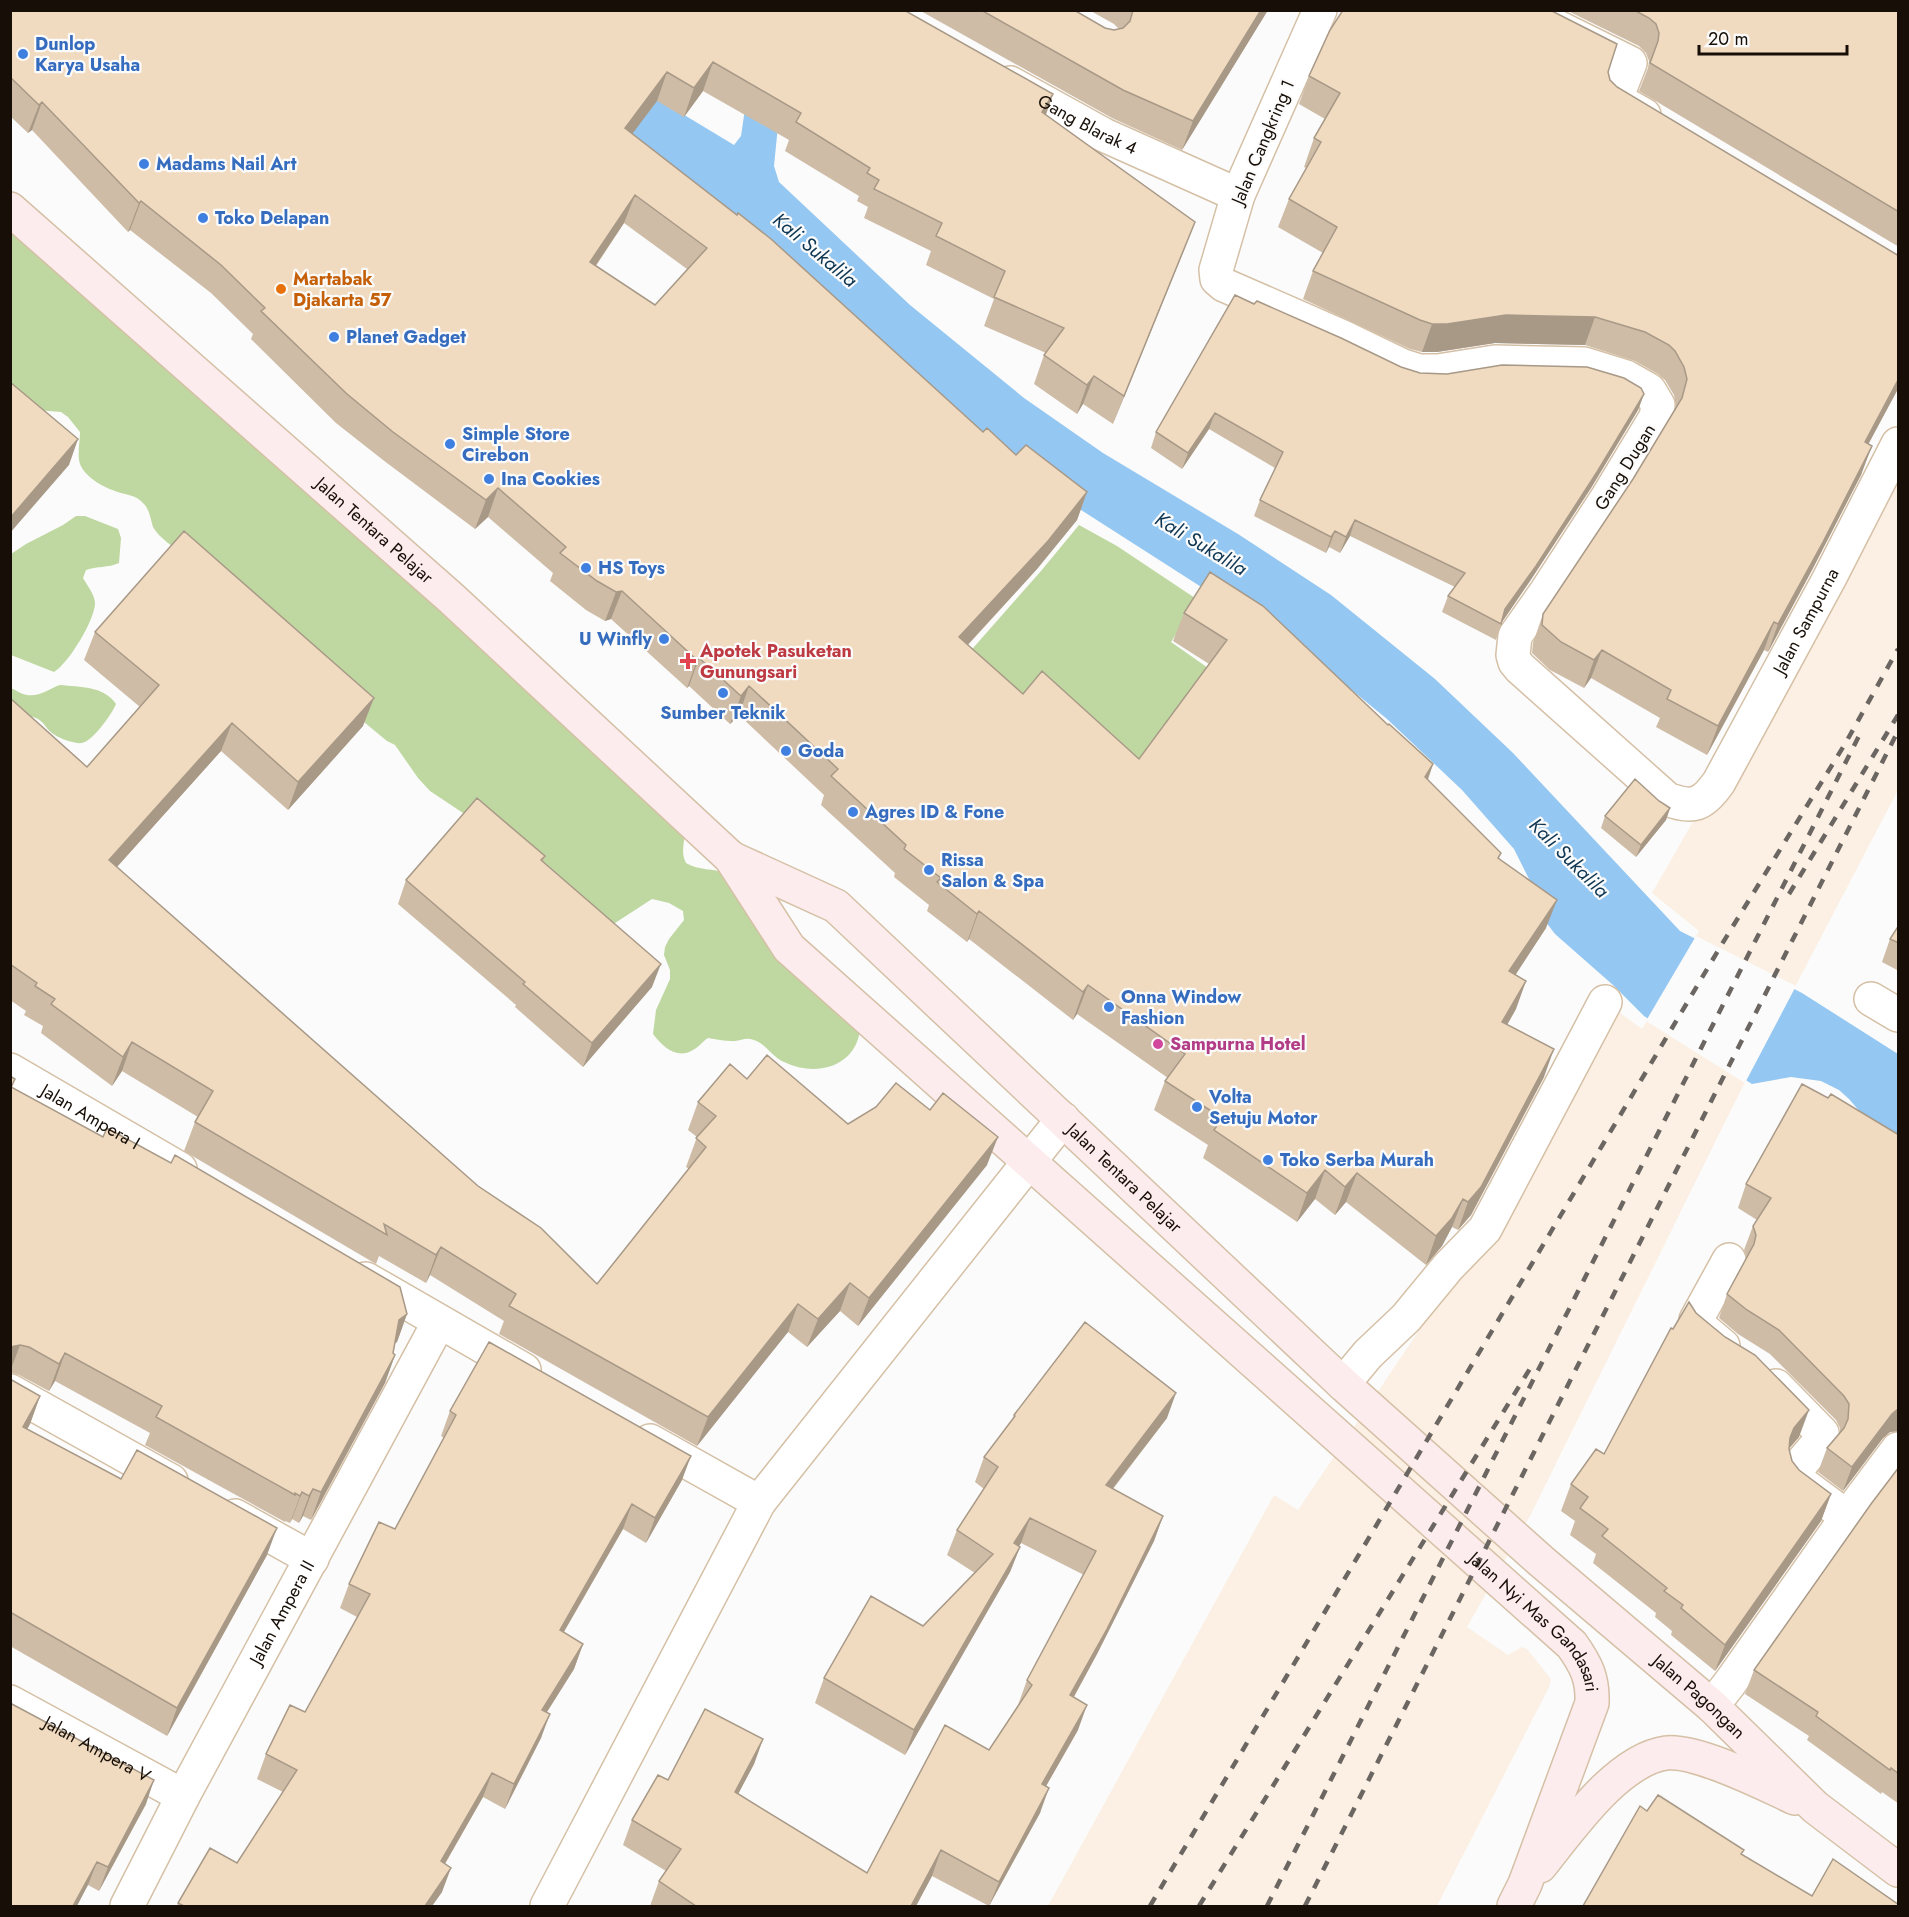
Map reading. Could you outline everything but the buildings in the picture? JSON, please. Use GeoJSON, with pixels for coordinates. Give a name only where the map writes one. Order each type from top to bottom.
{"type":"FeatureCollection","features":[{"type":"Feature","properties":{"kind":"main road","name":"Jalan Tentara Pelajar"},"geometry":{"type":"LineString","coordinates":[[10,209],[451,598],[731,858],[789,948],[1399,1489]]}},
{"type":"Feature","properties":{"kind":"main road","name":"Jalan Tentara Pelajar"},"geometry":{"type":"LineString","coordinates":[[731,858],[836,906],[1343,1384],[1499,1524]]}},
{"type":"Feature","properties":{"kind":"main road","name":"Jalan Nyi Mas Gandasari"},"geometry":{"type":"LineString","coordinates":[[1399,1489],[1572,1645],[1588,1672],[1593,1687],[1592,1703],[1584,1728],[1520,1895]]}},
{"type":"Feature","properties":{"kind":"main road","name":"Jalan Pagongan"},"geometry":{"type":"LineString","coordinates":[[1499,1524],[1712,1706],[1815,1807],[1899,1870]]}},
{"type":"Feature","properties":{"kind":"main road","name":"Jalan Nyi Mas Gandasari"},"geometry":{"type":"LineString","coordinates":[[1520,1895],[1610,1784],[1638,1762],[1668,1752],[1696,1756],[1815,1807]]}},
{"type":"Feature","properties":{"kind":"street","name":"Jalan Cangkring 1"},"geometry":{"type":"LineString","coordinates":[[1216,277],[1216,270],[1238,195],[1320,10]]}},
{"type":"Feature","properties":{"kind":"street"},"geometry":{"type":"LineString","coordinates":[[1523,10],[1630,63],[1616,99],[1667,129]]}},
{"type":"Feature","properties":{"kind":"street","name":"Gang Blarak 4"},"geometry":{"type":"LineString","coordinates":[[982,66],[1104,135],[1238,195]]}},
{"type":"Feature","properties":{"kind":"street","name":"Gang Dugan"},"geometry":{"type":"LineString","coordinates":[[1216,277],[1224,285],[1403,366],[1438,371],[1495,362],[1584,364],[1626,377],[1649,390],[1658,405],[1656,417],[1583,536],[1515,636],[1513,655],[1520,668],[1666,799],[1681,805],[1694,805],[1708,797]]}},
{"type":"Feature","properties":{"kind":"street","name":"Jalan Sampurna"},"geometry":{"type":"LineString","coordinates":[[1708,797],[1719,782],[1829,579],[1899,444]]}},
{"type":"Feature","properties":{"kind":"street"},"geometry":{"type":"LineString","coordinates":[[1871,999],[1899,1015]]}},
{"type":"Feature","properties":{"kind":"street"},"geometry":{"type":"LineString","coordinates":[[1343,1384],[1368,1354],[1406,1318],[1448,1267],[1485,1229],[1605,1002]]}},
{"type":"Feature","properties":{"kind":"street","name":"Jalan Ampera I"},"geometry":{"type":"LineString","coordinates":[[12,1068],[207,1185]]}},
{"type":"Feature","properties":{"kind":"street"},"geometry":{"type":"LineString","coordinates":[[547,1906],[759,1502],[1063,1119]]}},
{"type":"Feature","properties":{"kind":"street"},"geometry":{"type":"LineString","coordinates":[[1730,1260],[1696,1320],[1727,1349],[1753,1365],[1822,1433],[1821,1440],[1799,1466],[1798,1477],[1804,1485],[1847,1516]]}},
{"type":"Feature","properties":{"kind":"street"},"geometry":{"type":"LineString","coordinates":[[338,1263],[553,1386]]}},
{"type":"Feature","properties":{"kind":"street","name":"Jalan Ampera II"},"geometry":{"type":"LineString","coordinates":[[127,1906],[183,1796],[439,1322]]}},
{"type":"Feature","properties":{"kind":"street"},"geometry":{"type":"LineString","coordinates":[[10,1391],[312,1559]]}},
{"type":"Feature","properties":{"kind":"street"},"geometry":{"type":"LineString","coordinates":[[625,1427],[759,1502]]}},
{"type":"Feature","properties":{"kind":"street"},"geometry":{"type":"LineString","coordinates":[[1712,1706],[1847,1516],[1899,1449]]}},
{"type":"Feature","properties":{"kind":"street","name":"Jalan Ampera V"},"geometry":{"type":"LineString","coordinates":[[10,1702],[183,1796]]}},
{"type":"Feature","properties":{"kind":"shaded area"},"geometry":{"type":"Polygon","coordinates":[[[1898,464],[1898,790],[1739,1094],[1531,1514],[1467,1627],[1508,1655],[1522,1647],[1527,1649],[1551,1679],[1549,1687],[1437,1906],[1048,1906],[1274,1495],[1298,1510],[1451,1283],[1612,1007],[1642,1029],[1699,931],[1652,893],[1898,464]]]}},
{"type":"Feature","properties":{"kind":"green space"},"geometry":{"type":"Polygon","coordinates":[[[11,226],[265,457],[370,536],[685,829],[683,851],[686,863],[727,873],[860,1030],[857,1043],[850,1053],[842,1061],[832,1066],[808,1069],[784,1062],[760,1043],[750,1039],[726,1041],[708,1038],[687,1053],[671,1051],[653,1034],[656,1010],[670,979],[670,970],[664,955],[665,947],[684,920],[683,911],[669,903],[652,899],[612,925],[478,823],[430,791],[395,745],[336,699],[184,555],[159,535],[142,502],[135,497],[103,486],[87,474],[79,460],[80,432],[68,417],[61,412],[11,408],[11,226]]]}},
{"type":"Feature","properties":{"kind":"green space"},"geometry":{"type":"Polygon","coordinates":[[[76,516],[85,516],[118,529],[121,538],[119,563],[86,570],[83,578],[94,597],[94,611],[73,651],[54,672],[11,655],[11,554],[76,516]]]}},
{"type":"Feature","properties":{"kind":"green space"},"geometry":{"type":"Polygon","coordinates":[[[1079,525],[1117,546],[1198,600],[1171,642],[1211,670],[1133,778],[1017,713],[966,656],[1079,525]]]}},
{"type":"Feature","properties":{"kind":"green space"},"geometry":{"type":"Polygon","coordinates":[[[60,685],[98,691],[111,698],[116,704],[102,726],[82,743],[68,741],[53,734],[35,717],[11,716],[10,688],[23,694],[33,695],[60,685]]]}},
{"type":"Feature","properties":{"kind":"water","name":"Kali Sukalila"},"geometry":{"type":"Polygon","coordinates":[[[512,11],[734,145],[741,136],[755,41],[783,75],[774,166],[779,182],[910,305],[1024,398],[1103,453],[1238,534],[1331,595],[1435,679],[1513,753],[1680,931],[1802,993],[1898,1054],[1898,1156],[1839,1090],[1821,1081],[1791,1077],[1752,1084],[1644,1016],[1555,934],[1536,909],[1530,881],[1514,849],[1462,790],[1387,719],[1314,659],[1017,469],[619,138],[512,11]]]}},
{"type":"Feature","properties":{"kind":"pier"},"geometry":{"type":"Polygon","coordinates":[[[1696,936],[1796,986],[1745,1083],[1646,1021],[1696,936]]]}},
{"type":"Feature","properties":{"kind":"railway"},"geometry":{"type":"LineString","coordinates":[[1150,1906],[1722,944],[1845,744],[1898,649]]}},
{"type":"Feature","properties":{"kind":"railway"},"geometry":{"type":"LineString","coordinates":[[1789,894],[1898,715]]}},
{"type":"Feature","properties":{"kind":"railway"},"geometry":{"type":"LineString","coordinates":[[1305,1906],[1898,731]]}},
{"type":"Feature","properties":{"kind":"railway"},"geometry":{"type":"LineString","coordinates":[[1267,1906],[1860,734]]}},
{"type":"Feature","properties":{"kind":"railway"},"geometry":{"type":"LineString","coordinates":[[1199,1906],[1531,1367]]}},
{"type":"Feature","properties":{"kind":"place","name":"Dunlop Karya Usaha"},"geometry":{"type":"Point","coordinates":[23,54]}},
{"type":"Feature","properties":{"kind":"place","name":"Madams Nail Art"},"geometry":{"type":"Point","coordinates":[144,164]}},
{"type":"Feature","properties":{"kind":"place","name":"Toko Delapan"},"geometry":{"type":"Point","coordinates":[203,218]}},
{"type":"Feature","properties":{"kind":"place","name":"Martabak Djakarta 57"},"geometry":{"type":"Point","coordinates":[281,289]}},
{"type":"Feature","properties":{"kind":"place","name":"Planet Gadget"},"geometry":{"type":"Point","coordinates":[334,337]}},
{"type":"Feature","properties":{"kind":"place","name":"Simple Store Cirebon"},"geometry":{"type":"Point","coordinates":[450,444]}},
{"type":"Feature","properties":{"kind":"place","name":"Ina Cookies"},"geometry":{"type":"Point","coordinates":[489,479]}},
{"type":"Feature","properties":{"kind":"place","name":"HS Toys"},"geometry":{"type":"Point","coordinates":[586,568]}},
{"type":"Feature","properties":{"kind":"place","name":"U Winfly"},"geometry":{"type":"Point","coordinates":[664,639]}},
{"type":"Feature","properties":{"kind":"place","name":"Apotek Pasuketan Gunungsari"},"geometry":{"type":"Point","coordinates":[688,661]}},
{"type":"Feature","properties":{"kind":"place","name":"Sumber Teknik"},"geometry":{"type":"Point","coordinates":[723,693]}},
{"type":"Feature","properties":{"kind":"place","name":"Goda"},"geometry":{"type":"Point","coordinates":[786,751]}},
{"type":"Feature","properties":{"kind":"place","name":"Agres ID & Fone"},"geometry":{"type":"Point","coordinates":[853,812]}},
{"type":"Feature","properties":{"kind":"place","name":"Rissa Salon & Spa"},"geometry":{"type":"Point","coordinates":[929,870]}},
{"type":"Feature","properties":{"kind":"place","name":"Onna Window Fashion"},"geometry":{"type":"Point","coordinates":[1109,1007]}},
{"type":"Feature","properties":{"kind":"place","name":"Sampurna Hotel"},"geometry":{"type":"Point","coordinates":[1158,1044]}},
{"type":"Feature","properties":{"kind":"place","name":"Volta Setuju Motor"},"geometry":{"type":"Point","coordinates":[1197,1107]}},
{"type":"Feature","properties":{"kind":"place","name":"Toko Serba Murah"},"geometry":{"type":"Point","coordinates":[1268,1160]}}]}
